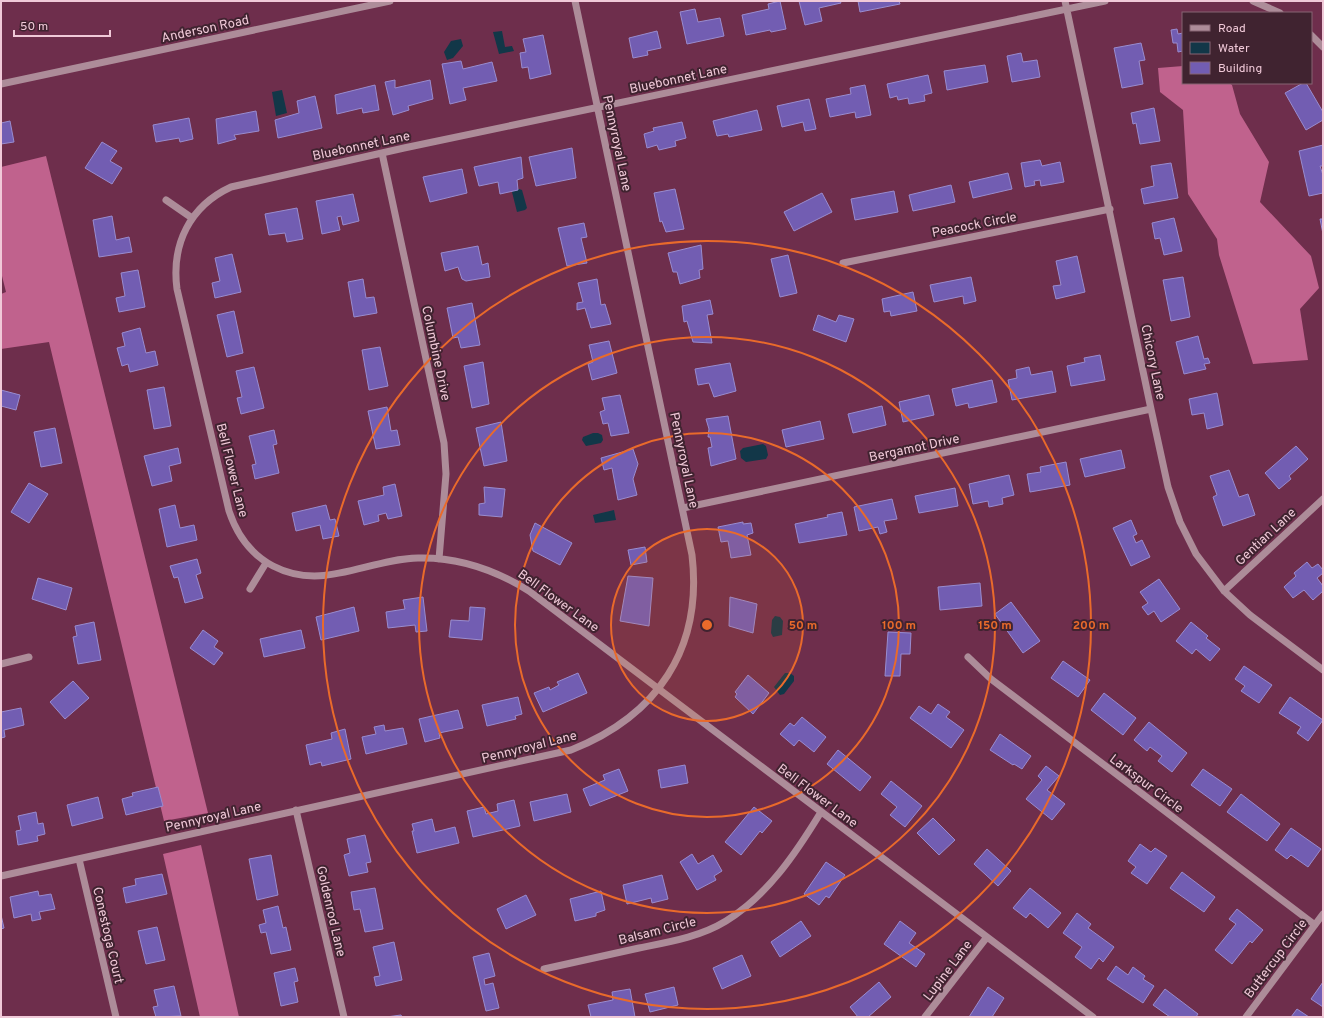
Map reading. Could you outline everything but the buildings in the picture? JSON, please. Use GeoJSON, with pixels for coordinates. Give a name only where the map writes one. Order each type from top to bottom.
{"type":"FeatureCollection","features":[{"type":"Feature","properties":{"kind":"street","name":"Anderson Road"},"geometry":{"type":"LineString","coordinates":[[1,84],[390,1]]}},
{"type":"Feature","properties":{"kind":"street","name":"Pennyroyal Lane"},"geometry":{"type":"LineString","coordinates":[[1,876],[571,750],[598,738],[623,723],[659,689],[675,661],[683,643],[693,604],[694,571],[683,508],[574,1]]}},
{"type":"Feature","properties":{"kind":"street","name":"Bluebonnet Lane"},"geometry":{"type":"LineString","coordinates":[[193,216],[218,193],[231,187],[1066,5],[1105,1]]}},
{"type":"Feature","properties":{"kind":"street"},"geometry":{"type":"LineString","coordinates":[[1253,1],[1278,12]]}},
{"type":"Feature","properties":{"kind":"street","name":"Chicory Lane"},"geometry":{"type":"LineString","coordinates":[[1066,5],[1151,409],[1168,486],[1180,522],[1196,554],[1224,591],[1250,615],[1323,670]]}},
{"type":"Feature","properties":{"kind":"street"},"geometry":{"type":"LineString","coordinates":[[1312,36],[1323,47]]}},
{"type":"Feature","properties":{"kind":"street","name":"Columbine Drive"},"geometry":{"type":"LineString","coordinates":[[382,153],[444,443],[446,474],[439,559]]}},
{"type":"Feature","properties":{"kind":"street"},"geometry":{"type":"LineString","coordinates":[[166,200],[193,216]]}},
{"type":"Feature","properties":{"kind":"street","name":"Peacock Circle"},"geometry":{"type":"LineString","coordinates":[[843,263],[1110,209]]}},
{"type":"Feature","properties":{"kind":"street","name":"Bell Flower Lane"},"geometry":{"type":"LineString","coordinates":[[193,216],[184,229],[178,250],[176,266],[177,289],[231,518],[240,537],[248,548],[266,563],[293,575],[313,577],[325,576],[411,558],[458,560],[474,564],[508,578],[529,591],[1094,1017]]}},
{"type":"Feature","properties":{"kind":"street","name":"Bergamot Drive"},"geometry":{"type":"LineString","coordinates":[[683,508],[1151,409]]}},
{"type":"Feature","properties":{"kind":"street","name":"Gentian Lane"},"geometry":{"type":"LineString","coordinates":[[1224,591],[1323,499]]}},
{"type":"Feature","properties":{"kind":"street"},"geometry":{"type":"LineString","coordinates":[[250,589],[266,563]]}},
{"type":"Feature","properties":{"kind":"street"},"geometry":{"type":"LineString","coordinates":[[1,664],[29,657]]}},
{"type":"Feature","properties":{"kind":"street","name":"Larkspur Circle"},"geometry":{"type":"LineString","coordinates":[[968,657],[991,679],[1315,925]]}},
{"type":"Feature","properties":{"kind":"street","name":"Goldenrod Lane"},"geometry":{"type":"LineString","coordinates":[[296,810],[344,1017]]}},
{"type":"Feature","properties":{"kind":"street","name":"Balsam Circle"},"geometry":{"type":"LineString","coordinates":[[544,969],[684,938],[726,921],[747,906],[772,881],[796,851],[821,812]]}},
{"type":"Feature","properties":{"kind":"street","name":"Conestoga Court"},"geometry":{"type":"LineString","coordinates":[[80,859],[116,1017]]}},
{"type":"Feature","properties":{"kind":"street","name":"Buttercup Circle"},"geometry":{"type":"LineString","coordinates":[[1246,1017],[1323,914]]}},
{"type":"Feature","properties":{"kind":"street","name":"Lupine Lane"},"geometry":{"type":"LineString","coordinates":[[925,1017],[987,937]]}},
{"type":"Feature","properties":{"kind":"shaded area"},"geometry":{"type":"Polygon","coordinates":[[[1182,66],[1182,84],[1232,85],[1240,114],[1269,162],[1260,202],[1311,256],[1319,288],[1300,309],[1308,360],[1253,364],[1219,255],[1217,239],[1188,194],[1183,110],[1160,92],[1158,68],[1182,66]]]}},
{"type":"Feature","properties":{"kind":"shaded area"},"geometry":{"type":"Polygon","coordinates":[[[46,156],[208,813],[164,821],[49,342],[1,349],[1,294],[6,292],[1,272],[1,167],[46,156]]]}},
{"type":"Feature","properties":{"kind":"shaded area"},"geometry":{"type":"Polygon","coordinates":[[[201,845],[239,1017],[200,1017],[163,854],[201,845]]]}},
{"type":"Feature","properties":{"kind":"water"},"geometry":{"type":"Polygon","coordinates":[[[502,31],[505,47],[512,46],[514,51],[499,54],[493,32],[502,31]]]}},
{"type":"Feature","properties":{"kind":"water"},"geometry":{"type":"Polygon","coordinates":[[[461,39],[463,46],[453,58],[447,60],[444,52],[451,41],[461,39]]]}},
{"type":"Feature","properties":{"kind":"water"},"geometry":{"type":"Polygon","coordinates":[[[282,90],[287,113],[276,116],[272,92],[282,90]]]}},
{"type":"Feature","properties":{"kind":"water"},"geometry":{"type":"Polygon","coordinates":[[[513,190],[522,190],[527,208],[517,212],[512,192],[513,190]]]}},
{"type":"Feature","properties":{"kind":"water"},"geometry":{"type":"Polygon","coordinates":[[[593,433],[602,435],[603,440],[601,443],[586,446],[582,440],[583,437],[593,433]]]}},
{"type":"Feature","properties":{"kind":"water"},"geometry":{"type":"Polygon","coordinates":[[[763,444],[766,446],[768,455],[766,459],[746,462],[741,458],[740,451],[743,448],[763,444]]]}},
{"type":"Feature","properties":{"kind":"water"},"geometry":{"type":"Polygon","coordinates":[[[614,510],[616,520],[595,523],[593,515],[614,510]]]}},
{"type":"Feature","properties":{"kind":"water"},"geometry":{"type":"Polygon","coordinates":[[[775,616],[780,617],[783,621],[782,635],[773,637],[771,633],[772,620],[775,616]]]}},
{"type":"Feature","properties":{"kind":"water"},"geometry":{"type":"Polygon","coordinates":[[[785,673],[790,673],[794,676],[794,681],[784,694],[780,695],[774,687],[785,673]]]}}]}
